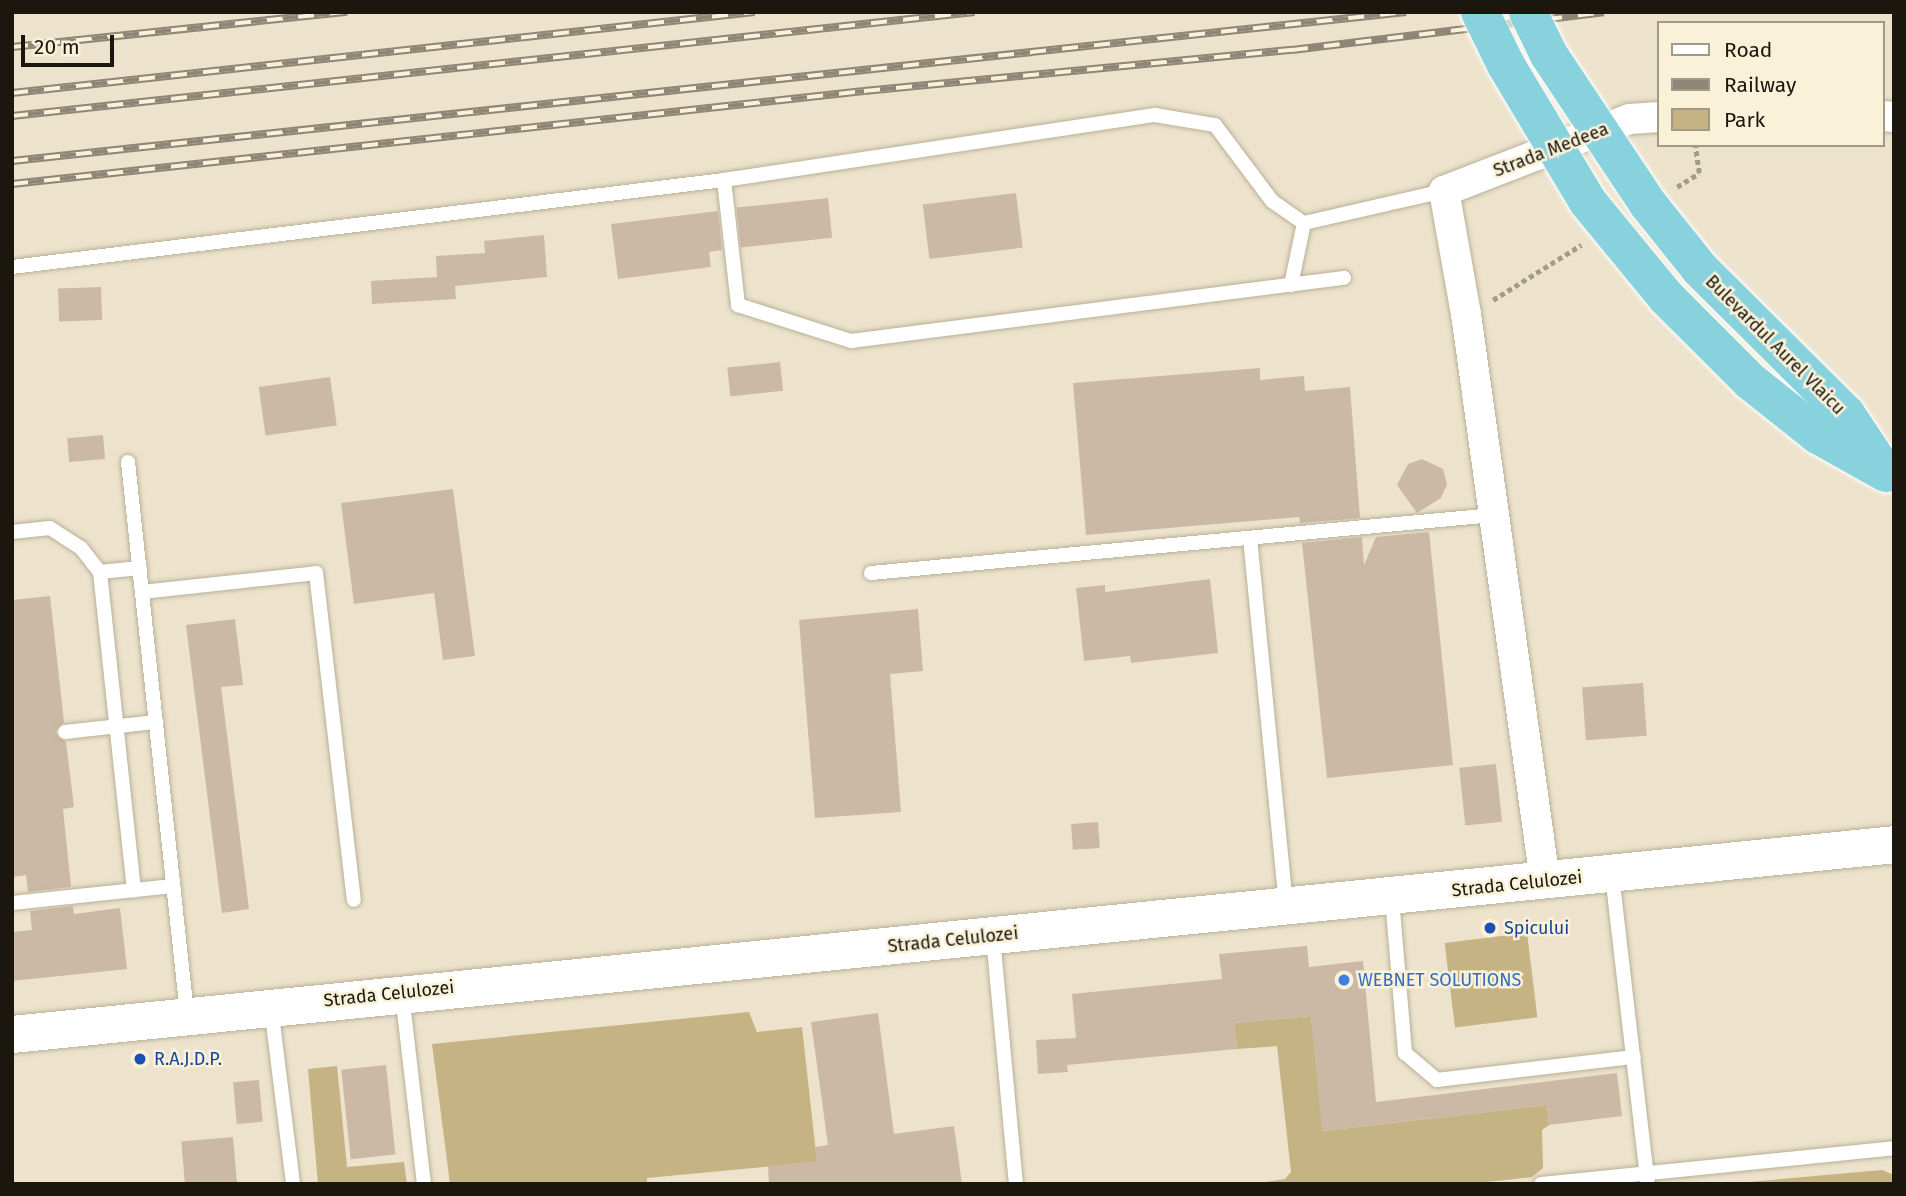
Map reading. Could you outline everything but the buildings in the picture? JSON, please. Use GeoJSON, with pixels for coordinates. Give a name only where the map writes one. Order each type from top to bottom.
{"type":"FeatureCollection","features":[{"type":"Feature","properties":{"kind":"main road","name":"Bulevardul Aurel Vlaicu"},"geometry":{"type":"LineString","coordinates":[[1480,12],[1506,65],[1588,202],[1665,297],[1750,381],[1808,428],[1886,473],[1846,414],[1709,278],[1648,204],[1549,55],[1528,12]]}},
{"type":"Feature","properties":{"kind":"street","name":"Strada Medeea"},"geometry":{"type":"LineString","coordinates":[[1444,191],[1630,119],[1658,117]]}},
{"type":"Feature","properties":{"kind":"street"},"geometry":{"type":"LineString","coordinates":[[1444,191],[1466,314],[1545,881]]}},
{"type":"Feature","properties":{"kind":"street","name":"Strada Celulozei"},"geometry":{"type":"LineString","coordinates":[[12,1034],[187,1014],[1392,898],[1894,844]]}},
{"type":"Feature","properties":{"kind":"lane"},"geometry":{"type":"LineString","coordinates":[[12,267],[724,180],[1156,116],[1215,125],[1272,201],[1304,223],[1444,191]]}},
{"type":"Feature","properties":{"kind":"lane"},"geometry":{"type":"LineString","coordinates":[[724,180],[738,305],[851,341],[1344,278]]}},
{"type":"Feature","properties":{"kind":"lane"},"geometry":{"type":"LineString","coordinates":[[1291,285],[1304,223]]}},
{"type":"Feature","properties":{"kind":"lane"},"geometry":{"type":"LineString","coordinates":[[128,462],[187,1014]]}},
{"type":"Feature","properties":{"kind":"lane"},"geometry":{"type":"LineString","coordinates":[[871,573],[1494,515]]}},
{"type":"Feature","properties":{"kind":"lane"},"geometry":{"type":"LineString","coordinates":[[12,532],[50,528],[81,548],[100,572],[134,890]]}},
{"type":"Feature","properties":{"kind":"lane"},"geometry":{"type":"LineString","coordinates":[[1250,538],[1286,908]]}},
{"type":"Feature","properties":{"kind":"lane"},"geometry":{"type":"LineString","coordinates":[[100,572],[139,568]]}},
{"type":"Feature","properties":{"kind":"lane"},"geometry":{"type":"LineString","coordinates":[[142,592],[316,573],[354,900]]}},
{"type":"Feature","properties":{"kind":"lane"},"geometry":{"type":"LineString","coordinates":[[65,732],[156,722]]}},
{"type":"Feature","properties":{"kind":"lane"},"geometry":{"type":"LineString","coordinates":[[1612,875],[1648,1177]]}},
{"type":"Feature","properties":{"kind":"lane"},"geometry":{"type":"LineString","coordinates":[[12,903],[173,886]]}},
{"type":"Feature","properties":{"kind":"lane"},"geometry":{"type":"LineString","coordinates":[[1392,898],[1405,1053],[1437,1080],[1634,1057]]}},
{"type":"Feature","properties":{"kind":"lane"},"geometry":{"type":"LineString","coordinates":[[993,936],[1016,1184]]}},
{"type":"Feature","properties":{"kind":"lane"},"geometry":{"type":"LineString","coordinates":[[402,993],[424,1184]]}},
{"type":"Feature","properties":{"kind":"lane"},"geometry":{"type":"LineString","coordinates":[[271,1006],[293,1184]]}},
{"type":"Feature","properties":{"kind":"lane"},"geometry":{"type":"LineString","coordinates":[[1541,1184],[1648,1177],[1894,1148]]}},
{"type":"Feature","properties":{"kind":"path"},"geometry":{"type":"LineString","coordinates":[[1664,194],[1699,173],[1695,147]]}},
{"type":"Feature","properties":{"kind":"path"},"geometry":{"type":"LineString","coordinates":[[1466,314],[1554,266],[1593,236]]}},
{"type":"Feature","properties":{"kind":"green space"},"geometry":{"type":"Polygon","coordinates":[[[1527,933],[1537,1017],[1455,1027],[1445,943],[1527,933]]]}},
{"type":"Feature","properties":{"kind":"green space"},"geometry":{"type":"Polygon","coordinates":[[[749,1012],[757,1032],[802,1027],[817,1162],[647,1178],[647,1184],[450,1184],[432,1044],[749,1012]]]}},
{"type":"Feature","properties":{"kind":"green space"},"geometry":{"type":"Polygon","coordinates":[[[1311,1016],[1323,1131],[1547,1105],[1549,1125],[1542,1130],[1543,1168],[1532,1177],[1468,1184],[1252,1184],[1285,1179],[1291,1172],[1277,1046],[1237,1049],[1234,1023],[1311,1016]]]}},
{"type":"Feature","properties":{"kind":"green space"},"geometry":{"type":"Polygon","coordinates":[[[337,1066],[347,1167],[404,1162],[407,1184],[318,1184],[308,1069],[337,1066]]]}},
{"type":"Feature","properties":{"kind":"green space"},"geometry":{"type":"Polygon","coordinates":[[[1882,1170],[1894,1175],[1894,1184],[1726,1184],[1882,1170]]]}},
{"type":"Feature","properties":{"kind":"railway"},"geometry":{"type":"LineString","coordinates":[[12,47],[347,12]]}},
{"type":"Feature","properties":{"kind":"railway"},"geometry":{"type":"LineString","coordinates":[[12,93],[755,12]]}},
{"type":"Feature","properties":{"kind":"railway"},"geometry":{"type":"LineString","coordinates":[[12,116],[974,12]]}},
{"type":"Feature","properties":{"kind":"railway"},"geometry":{"type":"LineString","coordinates":[[12,161],[1406,12]]}},
{"type":"Feature","properties":{"kind":"railway"},"geometry":{"type":"LineString","coordinates":[[12,184],[864,91],[1292,50],[1604,12]]}},
{"type":"Feature","properties":{"kind":"place","name":"Spicului"},"geometry":{"type":"Point","coordinates":[1490,928]}},
{"type":"Feature","properties":{"kind":"place","name":"WEBNET SOLUTIONS"},"geometry":{"type":"Point","coordinates":[1344,980]}},
{"type":"Feature","properties":{"kind":"place","name":"R.A.J.D.P."},"geometry":{"type":"Point","coordinates":[140,1059]}}]}
